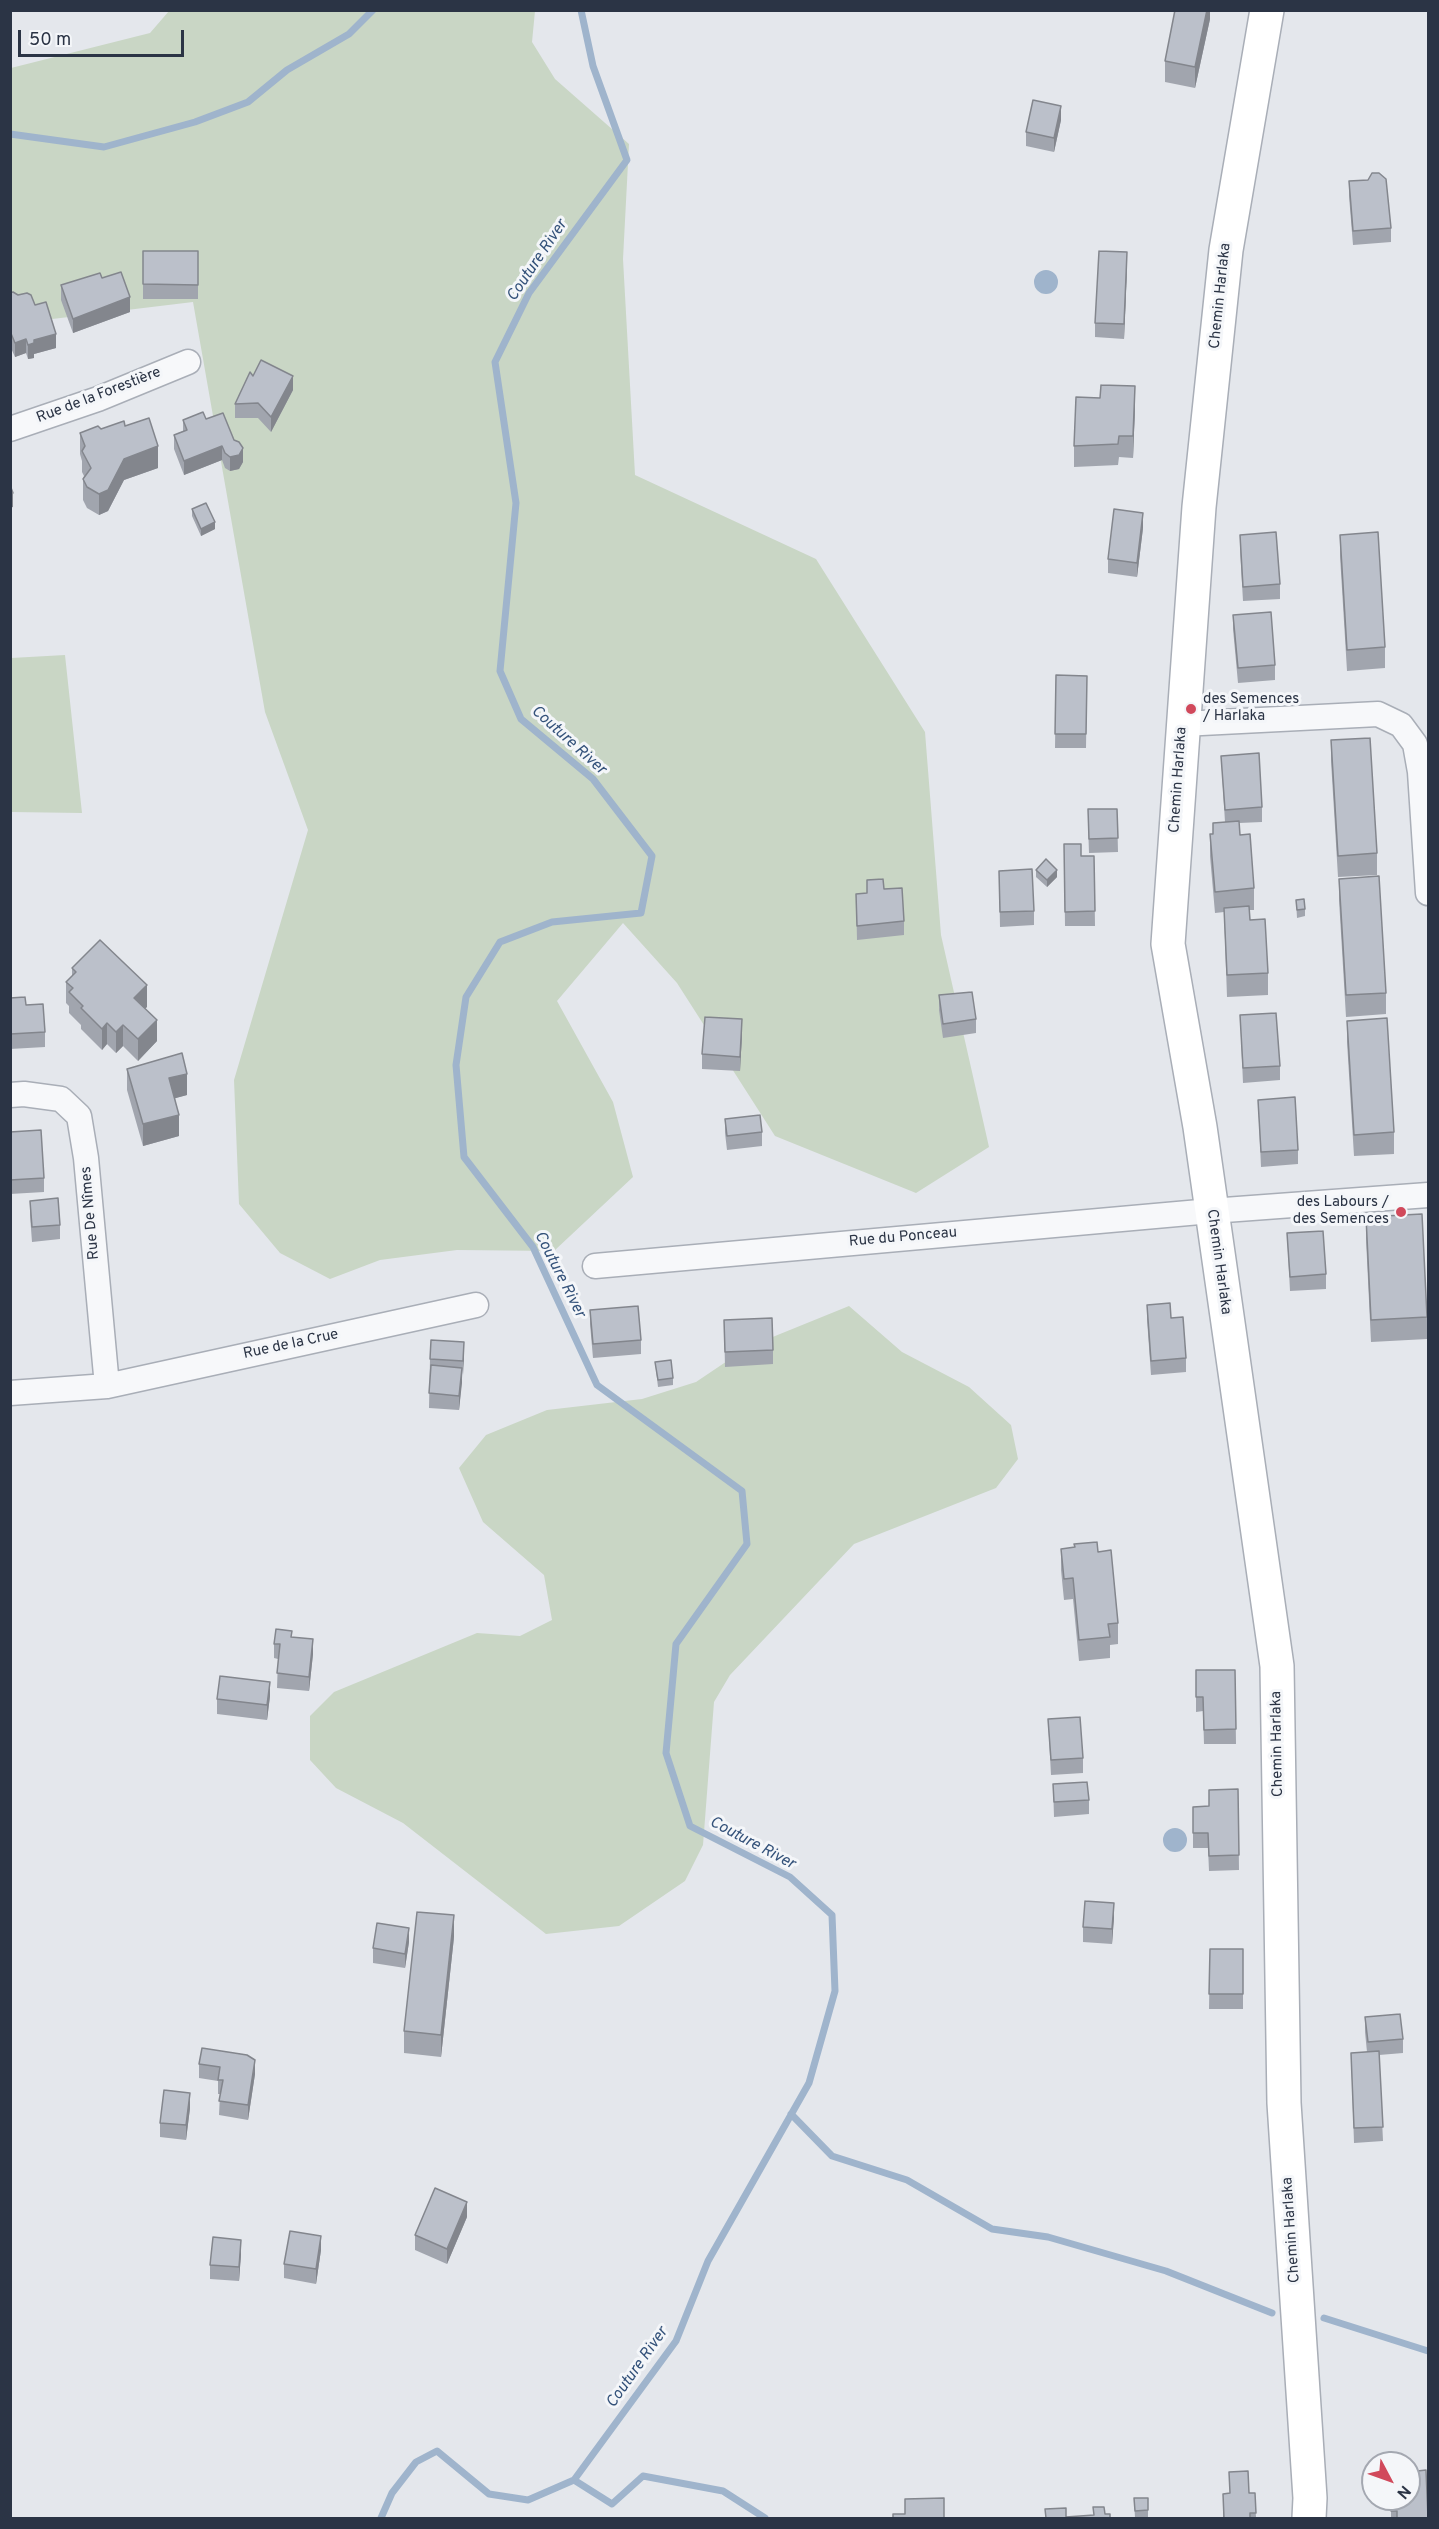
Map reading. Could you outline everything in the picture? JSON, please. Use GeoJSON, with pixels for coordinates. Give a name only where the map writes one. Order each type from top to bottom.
{"type":"FeatureCollection","features":[{"type":"Feature","properties":{"kind":"street","name":"Chemin Harlaka"},"geometry":{"type":"LineString","coordinates":[[1267,10],[1226,250],[1199,507],[1168,944],[1200,1127],[1276,1666],[1284,2103],[1310,2498],[1309,2518]]}},
{"type":"Feature","properties":{"kind":"street","name":"Rue de la Forestière"},"geometry":{"type":"LineString","coordinates":[[10,429],[98,399],[188,362]]}},
{"type":"Feature","properties":{"kind":"street"},"geometry":{"type":"LineString","coordinates":[[1182,724],[1378,714],[1401,725],[1415,744],[1420,772],[1428,893]]}},
{"type":"Feature","properties":{"kind":"street","name":"Rue De Nîmes"},"geometry":{"type":"LineString","coordinates":[[10,1095],[24,1094],[62,1098],[79,1116],[86,1158],[107,1386]]}},
{"type":"Feature","properties":{"kind":"street","name":"Rue du Ponceau"},"geometry":{"type":"LineString","coordinates":[[595,1266],[1211,1210],[1428,1195]]}},
{"type":"Feature","properties":{"kind":"street","name":"Rue de la Crue"},"geometry":{"type":"LineString","coordinates":[[10,1393],[107,1386],[476,1305]]}},
{"type":"Feature","properties":{"kind":"green space"},"geometry":{"type":"Polygon","coordinates":[[[169,11],[535,11],[532,42],[555,79],[629,144],[623,259],[635,475],[816,559],[925,732],[941,935],[989,1147],[916,1193],[775,1136],[677,983],[623,923],[557,1001],[613,1102],[633,1177],[554,1251],[457,1250],[380,1260],[330,1279],[280,1253],[239,1204],[234,1080],[308,830],[265,712],[193,302],[11,324],[11,68],[150,33],[169,11]]]}},
{"type":"Feature","properties":{"kind":"green space"},"geometry":{"type":"Polygon","coordinates":[[[65,655],[82,813],[11,812],[11,658],[65,655]]]}},
{"type":"Feature","properties":{"kind":"green space"},"geometry":{"type":"Polygon","coordinates":[[[849,1306],[902,1352],[969,1387],[1011,1425],[1018,1459],[996,1488],[854,1544],[730,1675],[714,1702],[703,1845],[685,1881],[619,1926],[546,1934],[403,1823],[336,1788],[310,1760],[310,1716],[334,1692],[477,1633],[520,1636],[552,1620],[544,1575],[483,1522],[459,1468],[486,1435],[547,1410],[642,1399],[696,1382],[748,1347],[849,1306]]]}},
{"type":"Feature","properties":{"kind":"water"},"geometry":{"type":"Polygon","coordinates":[[[1046,270],[1051,271],[1057,277],[1057,287],[1051,293],[1046,294],[1041,293],[1035,287],[1034,282],[1035,277],[1041,271],[1046,270]]]}},
{"type":"Feature","properties":{"kind":"water"},"geometry":{"type":"Polygon","coordinates":[[[1175,1828],[1184,1831],[1187,1840],[1184,1849],[1175,1852],[1166,1849],[1163,1840],[1166,1831],[1175,1828]]]}},
{"type":"Feature","properties":{"kind":"building"},"geometry":{"type":"Polygon","coordinates":[[[1175,10],[1207,10],[1195,67],[1165,61],[1175,10]]]}},
{"type":"Feature","properties":{"kind":"building"},"geometry":{"type":"Polygon","coordinates":[[[1033,100],[1061,106],[1054,138],[1026,132],[1033,100]]]}},
{"type":"Feature","properties":{"kind":"building"},"geometry":{"type":"Polygon","coordinates":[[[1372,173],[1379,173],[1386,179],[1391,228],[1353,231],[1349,181],[1368,180],[1372,173]]]}},
{"type":"Feature","properties":{"kind":"building"},"geometry":{"type":"Polygon","coordinates":[[[143,251],[198,251],[198,285],[143,284],[143,251]]]}},
{"type":"Feature","properties":{"kind":"building"},"geometry":{"type":"Polygon","coordinates":[[[1099,251],[1127,252],[1124,324],[1095,323],[1099,251]]]}},
{"type":"Feature","properties":{"kind":"building"},"geometry":{"type":"Polygon","coordinates":[[[121,272],[130,297],[73,319],[61,285],[100,273],[102,278],[121,272]]]}},
{"type":"Feature","properties":{"kind":"building"},"geometry":{"type":"Polygon","coordinates":[[[10,293],[18,295],[27,293],[31,295],[35,305],[46,302],[56,334],[34,340],[34,343],[28,345],[26,339],[15,343],[10,331],[10,293]]]}},
{"type":"Feature","properties":{"kind":"building"},"geometry":{"type":"Polygon","coordinates":[[[261,360],[293,376],[271,417],[258,403],[235,404],[250,372],[253,376],[261,360]]]}},
{"type":"Feature","properties":{"kind":"building"},"geometry":{"type":"Polygon","coordinates":[[[1101,385],[1135,386],[1133,436],[1119,436],[1118,444],[1074,446],[1076,397],[1100,398],[1101,385]]]}},
{"type":"Feature","properties":{"kind":"building"},"geometry":{"type":"Polygon","coordinates":[[[203,412],[206,419],[223,413],[234,440],[239,442],[243,448],[239,455],[230,457],[222,446],[184,461],[174,435],[187,430],[183,420],[203,412]]]}},
{"type":"Feature","properties":{"kind":"building"},"geometry":{"type":"Polygon","coordinates":[[[149,418],[158,446],[124,459],[108,490],[99,494],[87,487],[83,479],[91,468],[82,451],[85,446],[80,433],[98,426],[101,429],[124,421],[125,426],[149,418]]]}},
{"type":"Feature","properties":{"kind":"building"},"geometry":{"type":"Polygon","coordinates":[[[206,503],[215,522],[201,529],[192,509],[206,503]]]}},
{"type":"Feature","properties":{"kind":"building"},"geometry":{"type":"Polygon","coordinates":[[[1114,509],[1143,513],[1137,563],[1108,559],[1114,509]]]}},
{"type":"Feature","properties":{"kind":"building"},"geometry":{"type":"Polygon","coordinates":[[[1276,532],[1280,584],[1243,587],[1240,535],[1276,532]]]}},
{"type":"Feature","properties":{"kind":"building"},"geometry":{"type":"Polygon","coordinates":[[[1378,532],[1385,647],[1347,650],[1340,535],[1378,532]]]}},
{"type":"Feature","properties":{"kind":"building"},"geometry":{"type":"Polygon","coordinates":[[[1271,612],[1275,665],[1238,668],[1233,615],[1271,612]]]}},
{"type":"Feature","properties":{"kind":"building"},"geometry":{"type":"Polygon","coordinates":[[[1056,675],[1087,676],[1086,734],[1055,734],[1056,675]]]}},
{"type":"Feature","properties":{"kind":"building"},"geometry":{"type":"Polygon","coordinates":[[[1370,738],[1377,853],[1338,856],[1331,740],[1370,738]]]}},
{"type":"Feature","properties":{"kind":"building"},"geometry":{"type":"Polygon","coordinates":[[[1259,753],[1262,807],[1225,810],[1221,756],[1259,753]]]}},
{"type":"Feature","properties":{"kind":"building"},"geometry":{"type":"Polygon","coordinates":[[[1088,809],[1117,809],[1118,838],[1089,839],[1088,809]]]}},
{"type":"Feature","properties":{"kind":"building"},"geometry":{"type":"Polygon","coordinates":[[[1239,821],[1240,835],[1250,834],[1254,888],[1215,892],[1210,834],[1213,834],[1213,823],[1239,821]]]}},
{"type":"Feature","properties":{"kind":"building"},"geometry":{"type":"Polygon","coordinates":[[[1064,844],[1081,844],[1081,856],[1094,856],[1095,911],[1065,912],[1064,844]]]}},
{"type":"Feature","properties":{"kind":"building"},"geometry":{"type":"Polygon","coordinates":[[[1046,859],[1057,870],[1047,880],[1036,870],[1046,859]]]}},
{"type":"Feature","properties":{"kind":"building"},"geometry":{"type":"Polygon","coordinates":[[[1032,869],[1034,911],[1000,912],[999,871],[1032,869]]]}},
{"type":"Feature","properties":{"kind":"building"},"geometry":{"type":"Polygon","coordinates":[[[1379,876],[1386,993],[1346,995],[1339,879],[1379,876]]]}},
{"type":"Feature","properties":{"kind":"building"},"geometry":{"type":"Polygon","coordinates":[[[883,879],[884,889],[902,888],[904,921],[857,926],[856,894],[867,893],[867,880],[883,879]]]}},
{"type":"Feature","properties":{"kind":"building"},"geometry":{"type":"Polygon","coordinates":[[[1304,899],[1305,909],[1297,910],[1296,900],[1304,899]]]}},
{"type":"Feature","properties":{"kind":"building"},"geometry":{"type":"Polygon","coordinates":[[[1249,906],[1250,920],[1265,919],[1268,973],[1227,975],[1224,908],[1249,906]]]}},
{"type":"Feature","properties":{"kind":"building"},"geometry":{"type":"Polygon","coordinates":[[[100,940],[147,985],[134,998],[157,1020],[138,1039],[123,1025],[116,1032],[107,1023],[102,1029],[69,992],[73,988],[66,982],[76,972],[72,968],[100,940]]]}},
{"type":"Feature","properties":{"kind":"building"},"geometry":{"type":"Polygon","coordinates":[[[972,992],[976,1019],[943,1024],[939,995],[972,992]]]}},
{"type":"Feature","properties":{"kind":"building"},"geometry":{"type":"Polygon","coordinates":[[[25,997],[26,1005],[43,1004],[45,1032],[10,1034],[10,998],[25,997]]]}},
{"type":"Feature","properties":{"kind":"building"},"geometry":{"type":"Polygon","coordinates":[[[1276,1013],[1280,1066],[1243,1068],[1240,1015],[1276,1013]]]}},
{"type":"Feature","properties":{"kind":"building"},"geometry":{"type":"Polygon","coordinates":[[[705,1017],[742,1019],[740,1057],[702,1054],[705,1017]]]}},
{"type":"Feature","properties":{"kind":"building"},"geometry":{"type":"Polygon","coordinates":[[[1387,1018],[1394,1132],[1354,1135],[1347,1021],[1387,1018]]]}},
{"type":"Feature","properties":{"kind":"building"},"geometry":{"type":"Polygon","coordinates":[[[182,1053],[187,1074],[169,1078],[179,1115],[143,1124],[127,1069],[182,1053]]]}},
{"type":"Feature","properties":{"kind":"building"},"geometry":{"type":"Polygon","coordinates":[[[1295,1097],[1298,1150],[1261,1152],[1258,1100],[1295,1097]]]}},
{"type":"Feature","properties":{"kind":"building"},"geometry":{"type":"Polygon","coordinates":[[[760,1115],[762,1132],[727,1136],[725,1119],[760,1115]]]}},
{"type":"Feature","properties":{"kind":"building"},"geometry":{"type":"Polygon","coordinates":[[[41,1130],[44,1178],[10,1180],[10,1132],[41,1130]]]}},
{"type":"Feature","properties":{"kind":"building"},"geometry":{"type":"Polygon","coordinates":[[[58,1198],[60,1225],[32,1227],[30,1201],[58,1198]]]}},
{"type":"Feature","properties":{"kind":"building"},"geometry":{"type":"Polygon","coordinates":[[[1422,1214],[1427,1317],[1371,1320],[1366,1217],[1422,1214]]]}},
{"type":"Feature","properties":{"kind":"building"},"geometry":{"type":"Polygon","coordinates":[[[1323,1231],[1326,1274],[1290,1277],[1287,1233],[1323,1231]]]}},
{"type":"Feature","properties":{"kind":"building"},"geometry":{"type":"Polygon","coordinates":[[[1170,1303],[1171,1318],[1183,1317],[1186,1358],[1151,1361],[1147,1305],[1170,1303]]]}},
{"type":"Feature","properties":{"kind":"building"},"geometry":{"type":"Polygon","coordinates":[[[638,1306],[641,1340],[593,1344],[590,1310],[638,1306]]]}},
{"type":"Feature","properties":{"kind":"building"},"geometry":{"type":"Polygon","coordinates":[[[772,1318],[773,1350],[725,1352],[724,1320],[772,1318]]]}},
{"type":"Feature","properties":{"kind":"building"},"geometry":{"type":"Polygon","coordinates":[[[431,1340],[464,1342],[463,1361],[430,1359],[431,1340]]]}},
{"type":"Feature","properties":{"kind":"building"},"geometry":{"type":"Polygon","coordinates":[[[671,1360],[673,1378],[658,1380],[655,1362],[671,1360]]]}},
{"type":"Feature","properties":{"kind":"building"},"geometry":{"type":"Polygon","coordinates":[[[431,1365],[462,1368],[459,1396],[429,1393],[431,1365]]]}},
{"type":"Feature","properties":{"kind":"building"},"geometry":{"type":"Polygon","coordinates":[[[1097,1542],[1098,1552],[1111,1550],[1118,1623],[1108,1624],[1110,1637],[1079,1640],[1073,1578],[1064,1579],[1061,1549],[1075,1547],[1074,1544],[1097,1542]]]}},
{"type":"Feature","properties":{"kind":"building"},"geometry":{"type":"Polygon","coordinates":[[[276,1629],[292,1631],[291,1637],[313,1639],[309,1677],[277,1673],[280,1644],[274,1644],[276,1629]]]}},
{"type":"Feature","properties":{"kind":"building"},"geometry":{"type":"Polygon","coordinates":[[[1196,1670],[1235,1670],[1236,1729],[1204,1730],[1203,1697],[1196,1697],[1196,1670]]]}},
{"type":"Feature","properties":{"kind":"building"},"geometry":{"type":"Polygon","coordinates":[[[220,1676],[270,1682],[267,1705],[217,1699],[220,1676]]]}},
{"type":"Feature","properties":{"kind":"building"},"geometry":{"type":"Polygon","coordinates":[[[1080,1717],[1083,1758],[1051,1760],[1048,1719],[1080,1717]]]}},
{"type":"Feature","properties":{"kind":"building"},"geometry":{"type":"Polygon","coordinates":[[[1087,1782],[1089,1800],[1054,1802],[1053,1784],[1087,1782]]]}},
{"type":"Feature","properties":{"kind":"building"},"geometry":{"type":"Polygon","coordinates":[[[1238,1789],[1239,1855],[1209,1856],[1208,1833],[1193,1833],[1193,1807],[1209,1806],[1209,1790],[1238,1789]]]}},
{"type":"Feature","properties":{"kind":"building"},"geometry":{"type":"Polygon","coordinates":[[[1085,1901],[1114,1903],[1112,1929],[1083,1927],[1085,1901]]]}},
{"type":"Feature","properties":{"kind":"building"},"geometry":{"type":"Polygon","coordinates":[[[417,1912],[454,1915],[441,2035],[404,2031],[417,1912]]]}},
{"type":"Feature","properties":{"kind":"building"},"geometry":{"type":"Polygon","coordinates":[[[377,1923],[409,1928],[405,1954],[373,1948],[377,1923]]]}},
{"type":"Feature","properties":{"kind":"building"},"geometry":{"type":"Polygon","coordinates":[[[1210,1949],[1243,1949],[1243,1994],[1209,1994],[1210,1949]]]}},
{"type":"Feature","properties":{"kind":"building"},"geometry":{"type":"Polygon","coordinates":[[[1400,2014],[1403,2039],[1368,2042],[1365,2017],[1400,2014]]]}},
{"type":"Feature","properties":{"kind":"building"},"geometry":{"type":"Polygon","coordinates":[[[202,2048],[247,2055],[255,2060],[248,2105],[219,2101],[223,2080],[218,2080],[220,2067],[199,2064],[202,2048]]]}},
{"type":"Feature","properties":{"kind":"building"},"geometry":{"type":"Polygon","coordinates":[[[1379,2051],[1383,2127],[1354,2128],[1351,2053],[1379,2051]]]}},
{"type":"Feature","properties":{"kind":"building"},"geometry":{"type":"Polygon","coordinates":[[[164,2090],[190,2093],[186,2125],[160,2123],[164,2090]]]}},
{"type":"Feature","properties":{"kind":"building"},"geometry":{"type":"Polygon","coordinates":[[[435,2188],[467,2202],[447,2249],[415,2235],[435,2188]]]}},
{"type":"Feature","properties":{"kind":"building"},"geometry":{"type":"Polygon","coordinates":[[[290,2231],[321,2236],[316,2269],[284,2264],[290,2231]]]}},
{"type":"Feature","properties":{"kind":"building"},"geometry":{"type":"Polygon","coordinates":[[[213,2237],[241,2240],[239,2267],[210,2265],[213,2237]]]}},
{"type":"Feature","properties":{"kind":"building"},"geometry":{"type":"Polygon","coordinates":[[[1426,2470],[1428,2518],[1397,2518],[1397,2511],[1421,2511],[1421,2471],[1426,2470]]]}},
{"type":"Feature","properties":{"kind":"building"},"geometry":{"type":"Polygon","coordinates":[[[1248,2471],[1249,2493],[1255,2493],[1256,2513],[1250,2513],[1250,2518],[1224,2518],[1223,2494],[1230,2493],[1229,2472],[1248,2471]]]}},
{"type":"Feature","properties":{"kind":"building"},"geometry":{"type":"Polygon","coordinates":[[[944,2498],[944,2518],[893,2518],[893,2514],[905,2514],[905,2499],[944,2498]]]}},
{"type":"Feature","properties":{"kind":"building"},"geometry":{"type":"Polygon","coordinates":[[[1134,2498],[1148,2498],[1148,2510],[1135,2511],[1134,2498]]]}},
{"type":"Feature","properties":{"kind":"building"},"geometry":{"type":"Polygon","coordinates":[[[1093,2507],[1104,2507],[1105,2514],[1110,2514],[1110,2518],[1046,2518],[1045,2509],[1066,2508],[1066,2517],[1094,2515],[1093,2507]]]}},
{"type":"Feature","properties":{"kind":"waterway"},"geometry":{"type":"LineString","coordinates":[[10,134],[104,147],[195,122],[248,102],[287,70],[349,34],[373,10]]}},
{"type":"Feature","properties":{"kind":"waterway","name":"Couture River"},"geometry":{"type":"LineString","coordinates":[[381,2518],[392,2493],[416,2462],[437,2451],[489,2494],[528,2500],[574,2480],[676,2341],[708,2261],[809,2083],[835,1991],[832,1915],[790,1877],[690,1826],[666,1753],[676,1644],[747,1544],[742,1491],[597,1385],[533,1247],[464,1157],[456,1065],[466,997],[500,942],[552,922],[641,913],[652,856],[593,779],[521,719],[500,671],[516,503],[495,362],[529,293],[627,160],[593,66],[581,10]]}},
{"type":"Feature","properties":{"kind":"waterway"},"geometry":{"type":"LineString","coordinates":[[791,2114],[832,2156],[907,2180],[992,2229],[1048,2237],[1166,2271],[1272,2313]]}},
{"type":"Feature","properties":{"kind":"waterway"},"geometry":{"type":"LineString","coordinates":[[1324,2318],[1428,2351]]}},
{"type":"Feature","properties":{"kind":"waterway"},"geometry":{"type":"LineString","coordinates":[[574,2480],[612,2504],[643,2476],[723,2491],[765,2518]]}},
{"type":"Feature","properties":{"kind":"place","name":"des Semences / Harlaka"},"geometry":{"type":"Point","coordinates":[1191,709]}},
{"type":"Feature","properties":{"kind":"place","name":"des Labours / des Semences"},"geometry":{"type":"Point","coordinates":[1401,1212]}}]}
